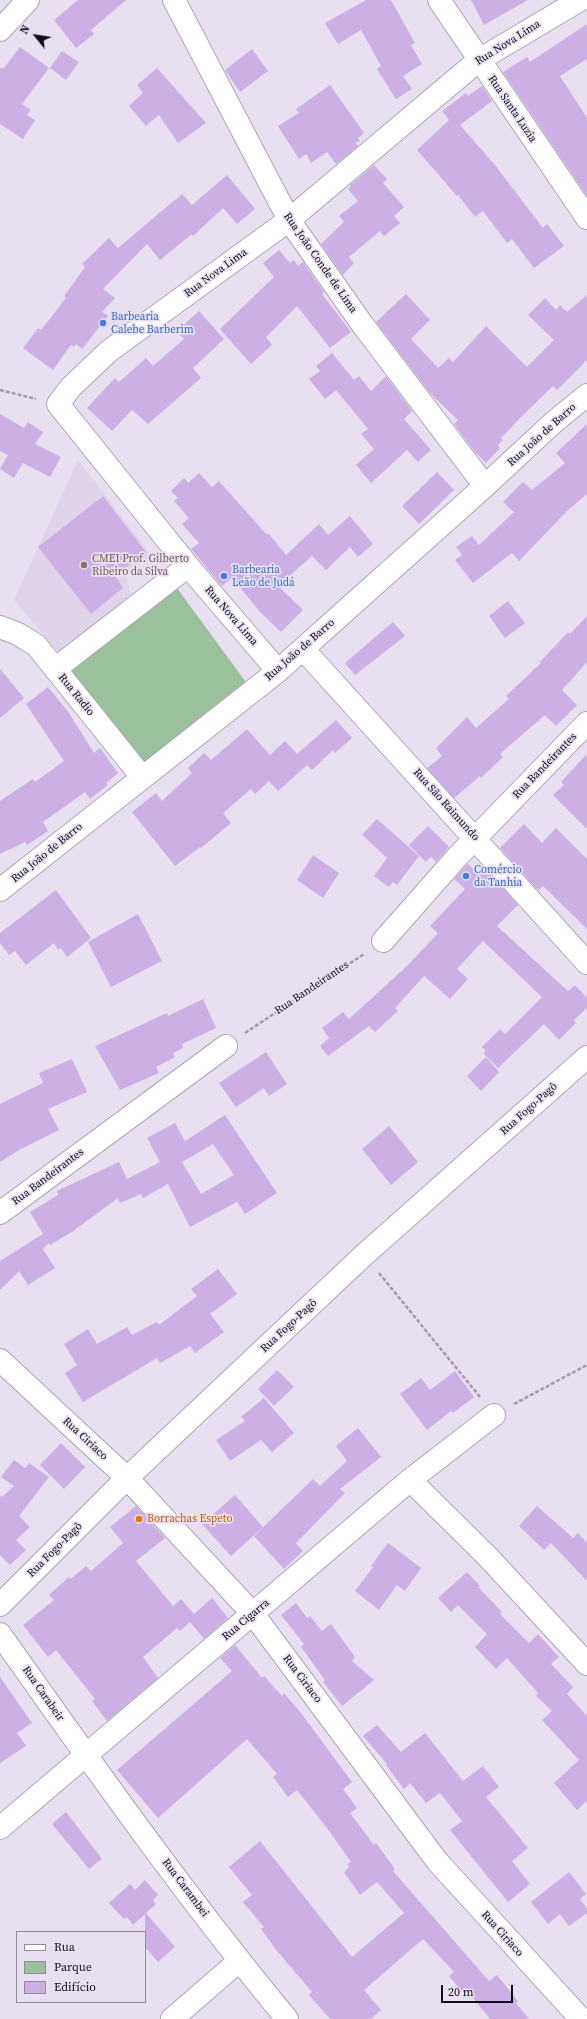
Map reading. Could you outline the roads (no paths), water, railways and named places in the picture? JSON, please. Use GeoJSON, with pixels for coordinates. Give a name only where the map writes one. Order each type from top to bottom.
{"type":"FeatureCollection","features":[{"type":"Feature","properties":{"kind":"street"},"geometry":{"type":"LineString","coordinates":[[0,30],[28,0]]}},
{"type":"Feature","properties":{"kind":"street","name":"Rua João Conde de Lima"},"geometry":{"type":"LineString","coordinates":[[174,0],[289,220],[362,324],[485,486]]}},
{"type":"Feature","properties":{"kind":"street","name":"Rua Santa Luzia"},"geometry":{"type":"LineString","coordinates":[[439,0],[587,218]]}},
{"type":"Feature","properties":{"kind":"street","name":"Rua Nova Lima"},"geometry":{"type":"LineString","coordinates":[[278,670],[188,566],[58,404],[71,387],[109,351],[289,220],[479,60],[580,0]]}},
{"type":"Feature","properties":{"kind":"street","name":"Rua João de Barro"},"geometry":{"type":"LineString","coordinates":[[0,890],[278,670],[485,486],[554,422],[587,395]]}},
{"type":"Feature","properties":{"kind":"street"},"geometry":{"type":"LineString","coordinates":[[56,669],[188,566]]}},
{"type":"Feature","properties":{"kind":"street","name":"Rua Radio"},"geometry":{"type":"LineString","coordinates":[[0,627],[18,634],[36,645],[142,777]]}},
{"type":"Feature","properties":{"kind":"street","name":"Rua São Raimundo"},"geometry":{"type":"LineString","coordinates":[[303,648],[476,838],[587,963]]}},
{"type":"Feature","properties":{"kind":"street","name":"Rua Bandeirantes"},"geometry":{"type":"LineString","coordinates":[[382,941],[476,838],[587,723]]}},
{"type":"Feature","properties":{"kind":"street","name":"Rua Bandeirantes"},"geometry":{"type":"LineString","coordinates":[[0,1213],[226,1046]]}},
{"type":"Feature","properties":{"kind":"street","name":"Rua Fogo-Pagô"},"geometry":{"type":"LineString","coordinates":[[0,1605],[127,1478],[364,1255],[587,1057]]}},
{"type":"Feature","properties":{"kind":"street","name":"Rua Ciriaco"},"geometry":{"type":"LineString","coordinates":[[0,1360],[127,1478],[253,1614],[437,1861],[581,2019]]}},
{"type":"Feature","properties":{"kind":"street","name":"Rua Cigarra"},"geometry":{"type":"LineString","coordinates":[[0,1828],[410,1480],[494,1415]]}},
{"type":"Feature","properties":{"kind":"street"},"geometry":{"type":"LineString","coordinates":[[410,1480],[488,1557],[587,1664]]}},
{"type":"Feature","properties":{"kind":"street","name":"Rua Carabeir"},"geometry":{"type":"LineString","coordinates":[[0,1634],[85,1755]]}},
{"type":"Feature","properties":{"kind":"street","name":"Rua Carambei"},"geometry":{"type":"LineString","coordinates":[[85,1755],[239,1961],[287,2019]]}},
{"type":"Feature","properties":{"kind":"street"},"geometry":{"type":"LineString","coordinates":[[172,2019],[239,1961]]}},
{"type":"Feature","properties":{"kind":"place","name":"Barbearia Calebe Barberim"},"geometry":{"type":"Point","coordinates":[103,323]}},
{"type":"Feature","properties":{"kind":"place","name":"CMEI Prof. Gilberto Ribeiro da Silva"},"geometry":{"type":"Point","coordinates":[84,565]}},
{"type":"Feature","properties":{"kind":"place","name":"Barbearia Leão de Judá"},"geometry":{"type":"Point","coordinates":[224,576]}},
{"type":"Feature","properties":{"kind":"place","name":"Comércio da Tanhia"},"geometry":{"type":"Point","coordinates":[466,876]}},
{"type":"Feature","properties":{"kind":"place","name":"Borrachas Espeto"},"geometry":{"type":"Point","coordinates":[139,1519]}}]}
